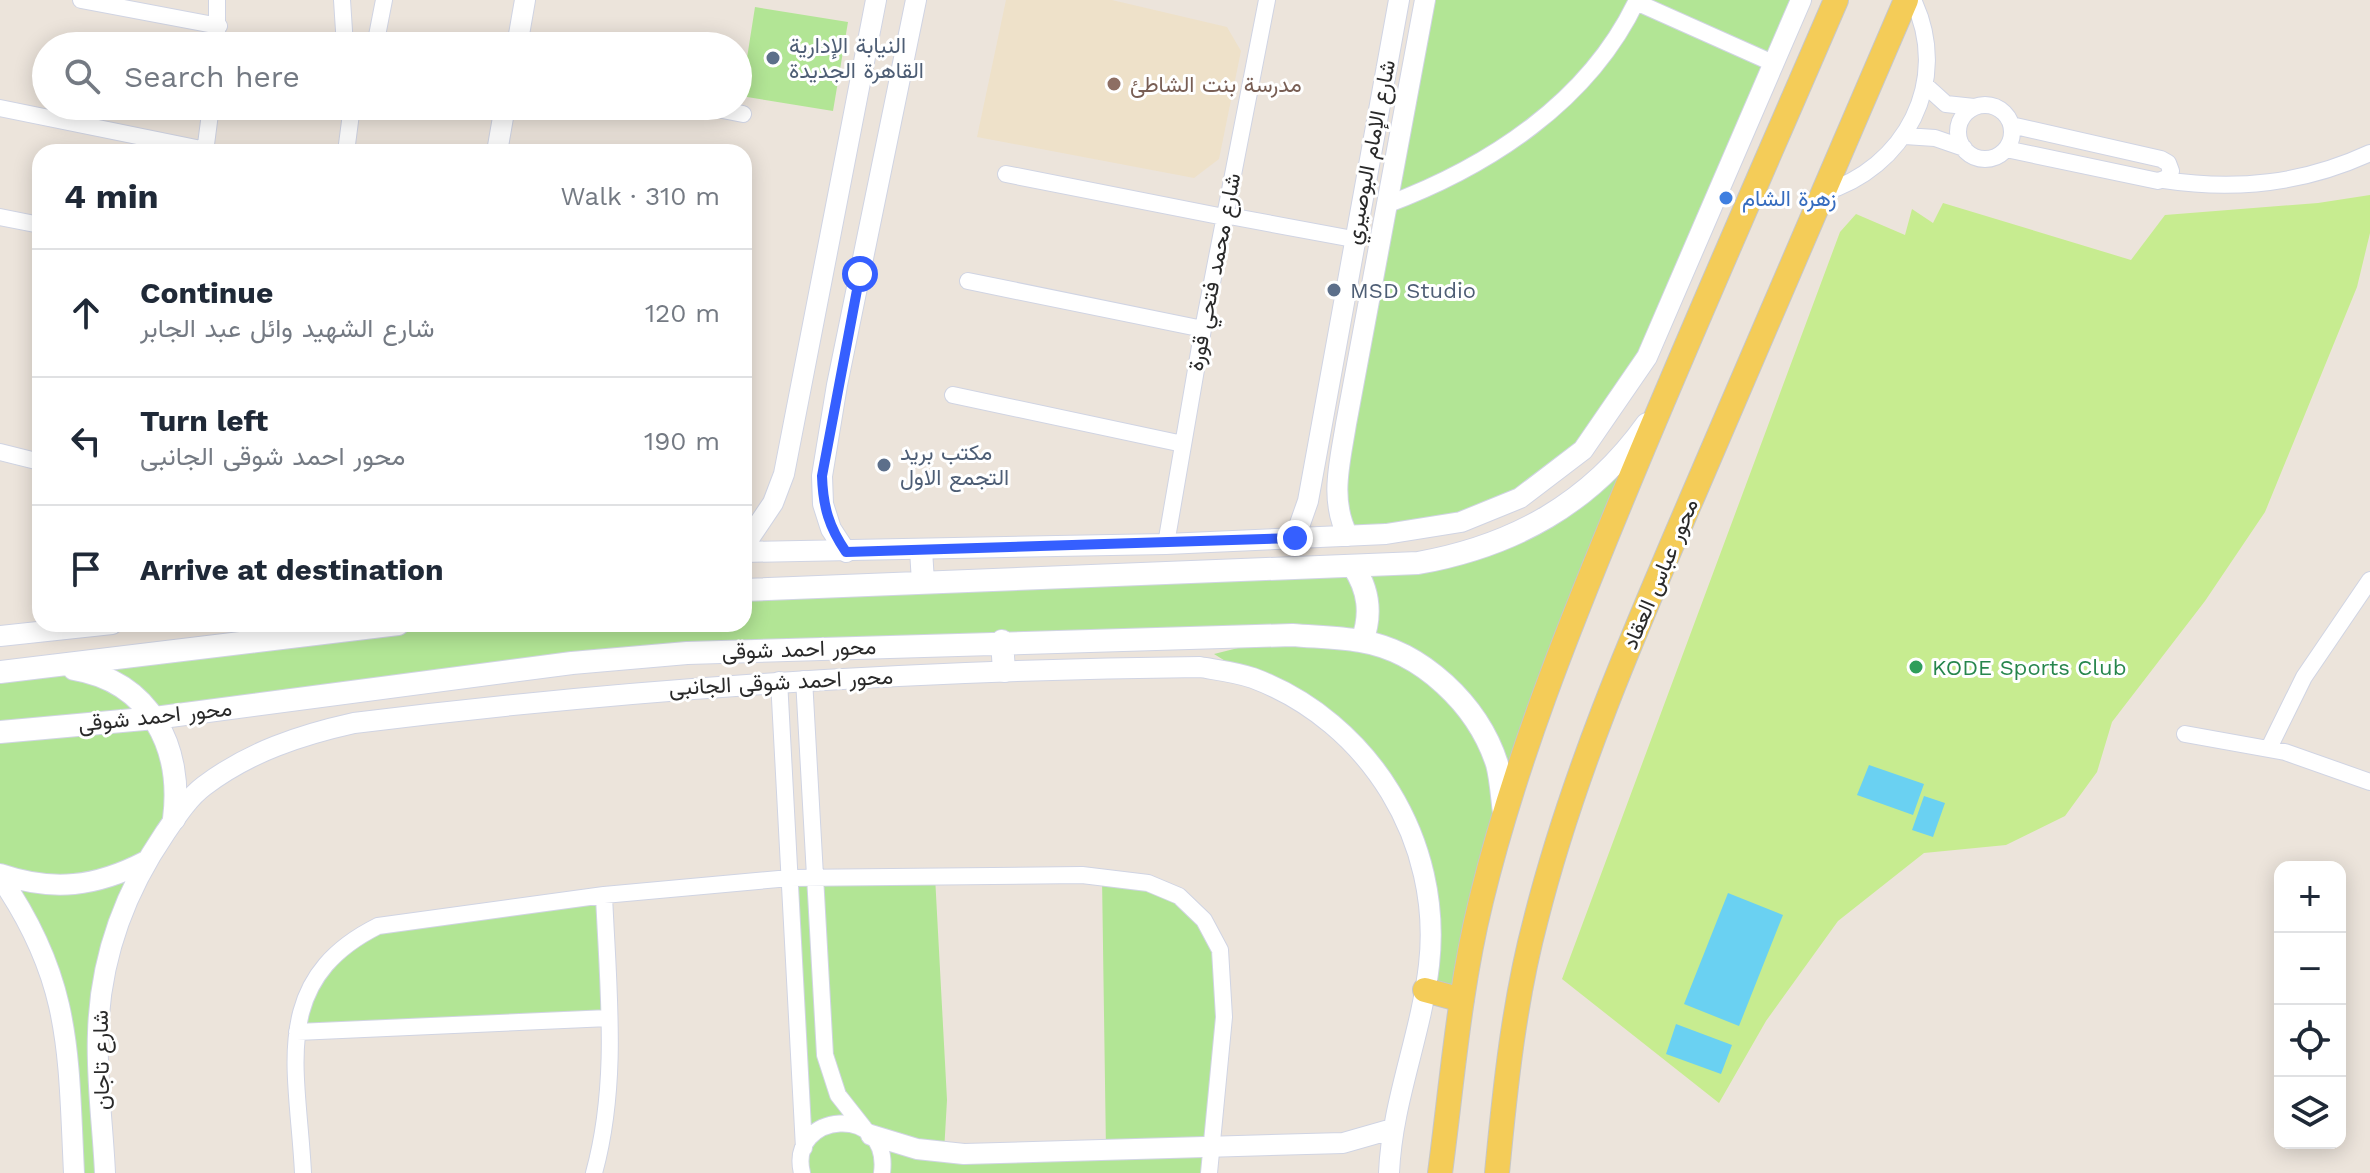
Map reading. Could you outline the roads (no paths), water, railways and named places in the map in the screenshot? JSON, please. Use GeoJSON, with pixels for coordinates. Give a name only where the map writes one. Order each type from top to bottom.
{"type":"FeatureCollection","features":[{"type":"Feature","properties":{"kind":"main road"},"geometry":{"type":"LineString","coordinates":[[1440,1173],[1462,1000],[1480,903],[1504,813],[1563,643],[1660,406],[1836,0]]}},
{"type":"Feature","properties":{"kind":"main road","name":"محور عباس العقاد"},"geometry":{"type":"LineString","coordinates":[[1497,1173],[1504,1103],[1528,956],[1566,820],[1661,570],[1906,0]]}},
{"type":"Feature","properties":{"kind":"main road"},"geometry":{"type":"LineString","coordinates":[[752,590],[1418,563],[1458,556],[1510,539],[1554,515],[1595,484],[1630,448],[1660,406]]}},
{"type":"Feature","properties":{"kind":"main road"},"geometry":{"type":"LineString","coordinates":[[921,550],[923,582]]}},
{"type":"Feature","properties":{"kind":"main road"},"geometry":{"type":"LineString","coordinates":[[1353,566],[1368,601],[1368,621],[1362,641]]}},
{"type":"Feature","properties":{"kind":"main road"},"geometry":{"type":"LineString","coordinates":[[6,675],[335,632]]}},
{"type":"Feature","properties":{"kind":"main road","name":"محور احمد شوقى"},"geometry":{"type":"LineString","coordinates":[[0,732],[155,718],[585,662],[687,653],[1002,641],[1292,635],[1362,641],[1405,655],[1460,701],[1476,720],[1497,765],[1504,813]]}},
{"type":"Feature","properties":{"kind":"main road"},"geometry":{"type":"LineString","coordinates":[[1002,641],[1004,671]]}},
{"type":"Feature","properties":{"kind":"main road"},"geometry":{"type":"LineString","coordinates":[[60,667],[88,671],[113,682],[136,698],[155,718],[168,741],[175,767],[178,793],[174,819]]}},
{"type":"Feature","properties":{"kind":"main road"},"geometry":{"type":"LineString","coordinates":[[1425,990],[1462,1000]]}},
{"type":"Feature","properties":{"kind":"street"},"geometry":{"type":"LineString","coordinates":[[81,0],[219,26]]}},
{"type":"Feature","properties":{"kind":"street"},"geometry":{"type":"LineString","coordinates":[[217,0],[218,32]]}},
{"type":"Feature","properties":{"kind":"street"},"geometry":{"type":"LineString","coordinates":[[342,0],[344,32]]}},
{"type":"Feature","properties":{"kind":"street"},"geometry":{"type":"LineString","coordinates":[[378,32],[384,0]]}},
{"type":"Feature","properties":{"kind":"street"},"geometry":{"type":"LineString","coordinates":[[519,32],[525,0]]}},
{"type":"Feature","properties":{"kind":"street"},"geometry":{"type":"LineString","coordinates":[[752,536],[773,503],[784,474],[876,0]]}},
{"type":"Feature","properties":{"kind":"street"},"geometry":{"type":"LineString","coordinates":[[846,552],[831,529],[823,504],[822,476],[837,385],[916,0]]}},
{"type":"Feature","properties":{"kind":"street","name":"شارع الإمام البوصيري"},"geometry":{"type":"LineString","coordinates":[[1295,538],[1308,501],[1353,239],[1399,0]]}},
{"type":"Feature","properties":{"kind":"street","name":"شارع الإمام البوصيري"},"geometry":{"type":"LineString","coordinates":[[1348,536],[1339,515],[1336,492],[1425,0]]}},
{"type":"Feature","properties":{"kind":"street"},"geometry":{"type":"LineString","coordinates":[[752,549],[846,552],[1166,544],[1424,531],[1461,522],[1520,498],[1583,450],[1647,357],[1801,0]]}},
{"type":"Feature","properties":{"kind":"street"},"geometry":{"type":"LineString","coordinates":[[1822,193],[1866,175],[1890,155],[1916,115],[1925,85],[1925,37],[1913,0]]}},
{"type":"Feature","properties":{"kind":"street","name":"شارع محمد فتحي قورة"},"geometry":{"type":"LineString","coordinates":[[1166,544],[1263,1]]}},
{"type":"Feature","properties":{"kind":"street"},"geometry":{"type":"LineString","coordinates":[[1386,205],[1441,185],[1489,158],[1532,126],[1597,62],[1636,1],[1775,64]]}},
{"type":"Feature","properties":{"kind":"street"},"geometry":{"type":"LineString","coordinates":[[1925,85],[1946,104],[1997,108],[2011,125],[2165,160],[2171,171],[2164,180]]}},
{"type":"Feature","properties":{"kind":"street"},"geometry":{"type":"LineString","coordinates":[[1964,148],[1959,125],[1974,107]]}},
{"type":"Feature","properties":{"kind":"street"},"geometry":{"type":"LineString","coordinates":[[0,108],[32,115]]}},
{"type":"Feature","properties":{"kind":"street"},"geometry":{"type":"LineString","coordinates":[[57,120],[172,144]]}},
{"type":"Feature","properties":{"kind":"street"},"geometry":{"type":"LineString","coordinates":[[207,144],[209,120]]}},
{"type":"Feature","properties":{"kind":"street"},"geometry":{"type":"LineString","coordinates":[[348,144],[353,120]]}},
{"type":"Feature","properties":{"kind":"street"},"geometry":{"type":"LineString","coordinates":[[498,144],[503,120]]}},
{"type":"Feature","properties":{"kind":"street"},"geometry":{"type":"LineString","coordinates":[[2006,149],[2011,125]]}},
{"type":"Feature","properties":{"kind":"street"},"geometry":{"type":"LineString","coordinates":[[1905,136],[1935,138],[1984,159],[2006,149],[2090,168],[2209,187],[2262,185],[2312,175],[2370,153]]}},
{"type":"Feature","properties":{"kind":"street"},"geometry":{"type":"LineString","coordinates":[[2090,168],[2096,144]]}},
{"type":"Feature","properties":{"kind":"street"},"geometry":{"type":"LineString","coordinates":[[1006,174],[1353,239]]}},
{"type":"Feature","properties":{"kind":"street"},"geometry":{"type":"LineString","coordinates":[[0,217],[32,223]]}},
{"type":"Feature","properties":{"kind":"street"},"geometry":{"type":"LineString","coordinates":[[968,281],[1203,329]]}},
{"type":"Feature","properties":{"kind":"street"},"geometry":{"type":"LineString","coordinates":[[802,378],[837,385]]}},
{"type":"Feature","properties":{"kind":"street"},"geometry":{"type":"LineString","coordinates":[[953,395],[1183,444]]}},
{"type":"Feature","properties":{"kind":"street"},"geometry":{"type":"LineString","coordinates":[[0,452],[32,460]]}},
{"type":"Feature","properties":{"kind":"street"},"geometry":{"type":"LineString","coordinates":[[2269,748],[2304,677],[2370,580]]}},
{"type":"Feature","properties":{"kind":"street"},"geometry":{"type":"LineString","coordinates":[[0,636],[37,632]]}},
{"type":"Feature","properties":{"kind":"street","name":"محور احمد شوقى الجانبى"},"geometry":{"type":"LineString","coordinates":[[174,819],[201,788],[234,765],[310,733],[414,715],[779,680],[1200,667],[1251,678],[1299,700],[1340,732],[1382,777],[1412,833],[1430,892],[1431,944],[1425,990],[1392,1129],[1389,1173]]}},
{"type":"Feature","properties":{"kind":"street"},"geometry":{"type":"LineString","coordinates":[[804,679],[825,1055],[838,1095],[880,1147],[882,1173]]}},
{"type":"Feature","properties":{"kind":"street"},"geometry":{"type":"LineString","coordinates":[[779,680],[804,1148],[801,1171]]}},
{"type":"Feature","properties":{"kind":"street"},"geometry":{"type":"LineString","coordinates":[[2185,734],[2269,748],[2370,782]]}},
{"type":"Feature","properties":{"kind":"street","name":"شارع تاجان"},"geometry":{"type":"LineString","coordinates":[[105,1173],[98,1034],[107,959],[125,902],[146,861],[174,819]]}},
{"type":"Feature","properties":{"kind":"street"},"geometry":{"type":"LineString","coordinates":[[0,875],[42,885],[89,884],[118,875],[146,861]]}},
{"type":"Feature","properties":{"kind":"street","name":"شارع تاجان"},"geometry":{"type":"LineString","coordinates":[[0,875],[23,910],[43,950],[58,993],[67,1037],[74,1173]]}},
{"type":"Feature","properties":{"kind":"street"},"geometry":{"type":"LineString","coordinates":[[303,1173],[297,1032],[304,997],[321,966],[346,942],[378,926],[604,895],[790,878],[1082,875],[1148,883],[1179,896],[1204,920],[1220,950],[1225,984],[1209,1173]]}},
{"type":"Feature","properties":{"kind":"street"},"geometry":{"type":"LineString","coordinates":[[594,1173],[605,1134],[611,1076],[604,895]]}},
{"type":"Feature","properties":{"kind":"street"},"geometry":{"type":"LineString","coordinates":[[297,1032],[609,1018]]}},
{"type":"Feature","properties":{"kind":"street"},"geometry":{"type":"LineString","coordinates":[[70,1084],[101,1082]]}},
{"type":"Feature","properties":{"kind":"street"},"geometry":{"type":"LineString","coordinates":[[804,1148],[811,1136],[836,1123],[917,1149],[964,1154],[1343,1143],[1392,1129]]}},
{"type":"Feature","properties":{"kind":"water"},"geometry":{"type":"Polygon","coordinates":[[[1869,765],[1924,784],[1913,815],[1857,795],[1869,765]]]}},
{"type":"Feature","properties":{"kind":"water"},"geometry":{"type":"Polygon","coordinates":[[[1924,796],[1945,803],[1933,837],[1912,830],[1924,796]]]}},
{"type":"Feature","properties":{"kind":"water"},"geometry":{"type":"Polygon","coordinates":[[[1728,893],[1783,915],[1739,1026],[1684,1004],[1728,893]]]}},
{"type":"Feature","properties":{"kind":"water"},"geometry":{"type":"Polygon","coordinates":[[[1676,1024],[1732,1045],[1721,1074],[1666,1054],[1676,1024]]]}},
{"type":"Feature","properties":{"kind":"place","name":"النيابة الإدارية القاهرة الجديدة"},"geometry":{"type":"Point","coordinates":[773,58]}},
{"type":"Feature","properties":{"kind":"place","name":"مدرسة بنت الشاطئ"},"geometry":{"type":"Point","coordinates":[1114,84]}},
{"type":"Feature","properties":{"kind":"place","name":"زهرة الشام"},"geometry":{"type":"Point","coordinates":[1726,198]}},
{"type":"Feature","properties":{"kind":"place","name":"MSD Studio"},"geometry":{"type":"Point","coordinates":[1334,290]}},
{"type":"Feature","properties":{"kind":"place","name":"مكتب بريد التجمع الاول"},"geometry":{"type":"Point","coordinates":[884,465]}},
{"type":"Feature","properties":{"kind":"place","name":"KODE Sports Club"},"geometry":{"type":"Point","coordinates":[1916,667]}}]}
